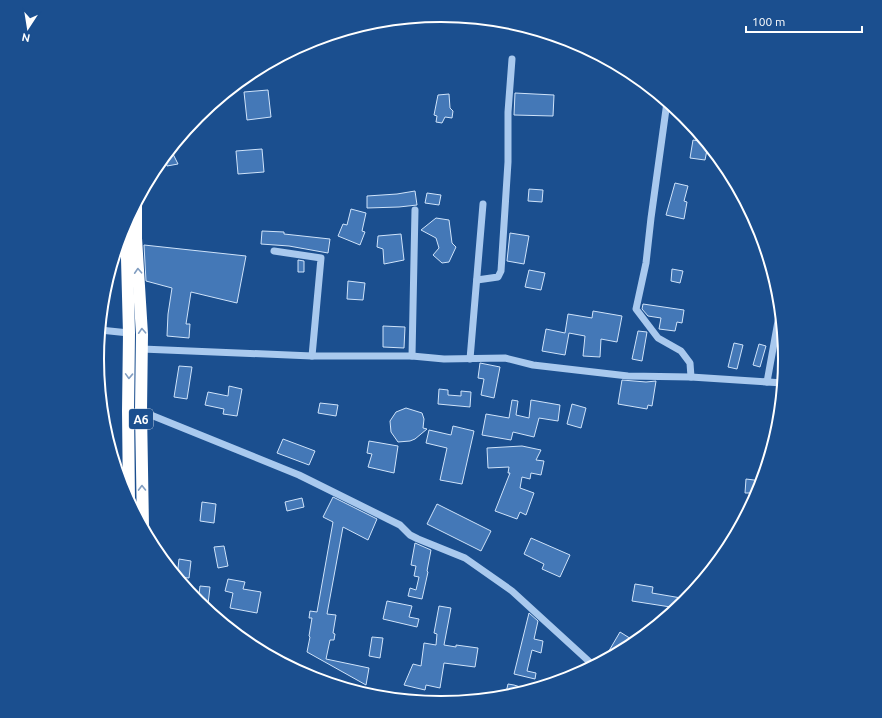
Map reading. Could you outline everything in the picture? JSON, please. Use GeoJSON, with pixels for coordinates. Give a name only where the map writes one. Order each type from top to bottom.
{"type":"FeatureCollection","features":[{"type":"Feature","properties":{"kind":"highway","name":"A6"},"geometry":{"type":"LineString","coordinates":[[136,217],[142,349],[141,411],[143,515]]}},
{"type":"Feature","properties":{"kind":"highway","name":"A6"},"geometry":{"type":"LineString","coordinates":[[126,239],[129,333],[129,485]]}},
{"type":"Feature","properties":{"kind":"street"},"geometry":{"type":"LineString","coordinates":[[477,280],[498,278],[501,271],[508,162],[508,112],[512,59]]}},
{"type":"Feature","properties":{"kind":"street"},"geometry":{"type":"LineString","coordinates":[[666,109],[646,262],[636,309],[658,338],[681,350],[690,363],[691,377]]}},
{"type":"Feature","properties":{"kind":"street"},"geometry":{"type":"LineString","coordinates":[[470,359],[483,204]]}},
{"type":"Feature","properties":{"kind":"street"},"geometry":{"type":"LineString","coordinates":[[412,356],[415,210]]}},
{"type":"Feature","properties":{"kind":"street"},"geometry":{"type":"LineString","coordinates":[[274,251],[321,258],[312,356]]}},
{"type":"Feature","properties":{"kind":"street"},"geometry":{"type":"LineString","coordinates":[[767,382],[776,330]]}},
{"type":"Feature","properties":{"kind":"street"},"geometry":{"type":"LineString","coordinates":[[106,331],[129,333]]}},
{"type":"Feature","properties":{"kind":"street"},"geometry":{"type":"LineString","coordinates":[[142,349],[312,356],[412,356],[444,359],[505,358],[533,365],[628,376],[691,377],[777,383]]}},
{"type":"Feature","properties":{"kind":"street"},"geometry":{"type":"LineString","coordinates":[[141,411],[299,475],[400,525],[410,535],[465,558],[512,591],[589,661]]}},
{"type":"Feature","properties":{"kind":"building"},"geometry":{"type":"Polygon","coordinates":[[[268,90],[271,117],[247,120],[244,92],[268,90]]]}},
{"type":"Feature","properties":{"kind":"building"},"geometry":{"type":"Polygon","coordinates":[[[515,93],[554,95],[553,116],[514,115],[515,93]]]}},
{"type":"Feature","properties":{"kind":"building"},"geometry":{"type":"Polygon","coordinates":[[[449,94],[450,108],[453,111],[452,118],[445,117],[442,123],[436,122],[437,116],[434,115],[438,95],[449,94]]]}},
{"type":"Feature","properties":{"kind":"building"},"geometry":{"type":"Polygon","coordinates":[[[693,140],[697,141],[707,152],[705,160],[690,158],[693,140]]]}},
{"type":"Feature","properties":{"kind":"building"},"geometry":{"type":"Polygon","coordinates":[[[262,149],[264,172],[238,174],[236,151],[262,149]]]}},
{"type":"Feature","properties":{"kind":"building"},"geometry":{"type":"Polygon","coordinates":[[[173,155],[178,164],[167,166],[167,164],[173,155]]]}},
{"type":"Feature","properties":{"kind":"building"},"geometry":{"type":"Polygon","coordinates":[[[675,183],[688,186],[684,201],[687,202],[684,219],[666,215],[675,183]]]}},
{"type":"Feature","properties":{"kind":"building"},"geometry":{"type":"Polygon","coordinates":[[[529,189],[543,190],[542,202],[528,201],[529,189]]]}},
{"type":"Feature","properties":{"kind":"building"},"geometry":{"type":"Polygon","coordinates":[[[415,191],[417,205],[367,208],[367,196],[415,191]]]}},
{"type":"Feature","properties":{"kind":"building"},"geometry":{"type":"Polygon","coordinates":[[[427,193],[441,195],[439,205],[425,203],[427,193]]]}},
{"type":"Feature","properties":{"kind":"building"},"geometry":{"type":"Polygon","coordinates":[[[351,209],[366,213],[362,231],[365,232],[360,245],[338,236],[343,224],[347,225],[351,209]]]}},
{"type":"Feature","properties":{"kind":"building"},"geometry":{"type":"Polygon","coordinates":[[[436,218],[449,220],[452,243],[456,247],[449,262],[442,263],[433,255],[439,248],[436,238],[421,230],[436,218]]]}},
{"type":"Feature","properties":{"kind":"building"},"geometry":{"type":"Polygon","coordinates":[[[262,231],[284,232],[284,234],[330,239],[328,253],[289,246],[261,244],[262,231]]]}},
{"type":"Feature","properties":{"kind":"building"},"geometry":{"type":"Polygon","coordinates":[[[510,233],[529,236],[524,264],[507,261],[510,233]]]}},
{"type":"Feature","properties":{"kind":"building"},"geometry":{"type":"Polygon","coordinates":[[[401,234],[404,260],[384,264],[383,249],[377,247],[378,236],[401,234]]]}},
{"type":"Feature","properties":{"kind":"building"},"geometry":{"type":"Polygon","coordinates":[[[144,245],[246,256],[237,303],[191,292],[186,324],[190,324],[189,338],[167,336],[168,314],[172,288],[146,281],[144,245]]]}},
{"type":"Feature","properties":{"kind":"building"},"geometry":{"type":"Polygon","coordinates":[[[298,260],[304,261],[304,272],[298,272],[298,260]]]}},
{"type":"Feature","properties":{"kind":"building"},"geometry":{"type":"Polygon","coordinates":[[[672,269],[683,271],[680,283],[671,281],[672,269]]]}},
{"type":"Feature","properties":{"kind":"building"},"geometry":{"type":"Polygon","coordinates":[[[529,270],[545,273],[541,290],[525,287],[529,270]]]}},
{"type":"Feature","properties":{"kind":"building"},"geometry":{"type":"Polygon","coordinates":[[[348,281],[365,283],[363,300],[347,299],[348,281]]]}},
{"type":"Feature","properties":{"kind":"building"},"geometry":{"type":"Polygon","coordinates":[[[643,304],[684,310],[682,323],[677,322],[675,331],[659,329],[661,318],[648,316],[642,309],[643,304]]]}},
{"type":"Feature","properties":{"kind":"building"},"geometry":{"type":"Polygon","coordinates":[[[593,311],[622,316],[617,342],[601,339],[600,357],[583,356],[585,336],[569,333],[565,355],[542,351],[546,329],[565,333],[568,314],[592,318],[593,311]]]}},
{"type":"Feature","properties":{"kind":"building"},"geometry":{"type":"Polygon","coordinates":[[[383,326],[405,327],[404,348],[383,347],[383,326]]]}},
{"type":"Feature","properties":{"kind":"building"},"geometry":{"type":"Polygon","coordinates":[[[638,331],[647,332],[642,361],[632,359],[638,331]]]}},
{"type":"Feature","properties":{"kind":"building"},"geometry":{"type":"Polygon","coordinates":[[[734,343],[743,345],[737,369],[728,367],[734,343]]]}},
{"type":"Feature","properties":{"kind":"building"},"geometry":{"type":"Polygon","coordinates":[[[759,344],[766,346],[760,367],[753,365],[759,344]]]}},
{"type":"Feature","properties":{"kind":"building"},"geometry":{"type":"Polygon","coordinates":[[[480,363],[500,367],[494,398],[481,395],[484,379],[478,378],[480,363]]]}},
{"type":"Feature","properties":{"kind":"building"},"geometry":{"type":"Polygon","coordinates":[[[179,366],[192,367],[187,399],[174,397],[179,366]]]}},
{"type":"Feature","properties":{"kind":"building"},"geometry":{"type":"Polygon","coordinates":[[[622,380],[646,382],[656,381],[652,406],[648,405],[647,409],[618,404],[622,380]]]}},
{"type":"Feature","properties":{"kind":"building"},"geometry":{"type":"Polygon","coordinates":[[[229,386],[242,389],[237,416],[223,414],[224,409],[205,405],[208,392],[228,396],[229,386]]]}},
{"type":"Feature","properties":{"kind":"building"},"geometry":{"type":"Polygon","coordinates":[[[439,389],[448,390],[448,395],[461,396],[461,391],[471,392],[470,407],[438,404],[439,389]]]}},
{"type":"Feature","properties":{"kind":"building"},"geometry":{"type":"Polygon","coordinates":[[[512,400],[518,401],[516,415],[529,418],[531,400],[560,405],[558,421],[539,418],[534,437],[513,432],[511,440],[482,435],[486,414],[509,418],[512,400]]]}},
{"type":"Feature","properties":{"kind":"building"},"geometry":{"type":"Polygon","coordinates":[[[320,403],[338,405],[336,416],[318,413],[320,403]]]}},
{"type":"Feature","properties":{"kind":"building"},"geometry":{"type":"Polygon","coordinates":[[[572,404],[586,408],[581,428],[567,424],[572,404]]]}},
{"type":"Feature","properties":{"kind":"building"},"geometry":{"type":"Polygon","coordinates":[[[406,408],[422,413],[424,419],[423,428],[427,429],[415,439],[398,442],[391,432],[390,421],[396,412],[406,408]]]}},
{"type":"Feature","properties":{"kind":"building"},"geometry":{"type":"Polygon","coordinates":[[[453,426],[474,431],[462,484],[440,480],[447,448],[426,443],[429,430],[451,435],[453,426]]]}},
{"type":"Feature","properties":{"kind":"building"},"geometry":{"type":"Polygon","coordinates":[[[283,439],[315,451],[309,465],[277,453],[283,439]]]}},
{"type":"Feature","properties":{"kind":"building"},"geometry":{"type":"Polygon","coordinates":[[[369,441],[398,446],[394,473],[368,467],[372,454],[367,453],[369,441]]]}},
{"type":"Feature","properties":{"kind":"building"},"geometry":{"type":"Polygon","coordinates":[[[522,446],[541,450],[536,460],[544,461],[541,475],[531,473],[530,479],[522,477],[520,488],[534,493],[526,515],[520,512],[517,519],[495,511],[510,473],[508,473],[509,467],[488,468],[487,448],[522,446]]]}},
{"type":"Feature","properties":{"kind":"building"},"geometry":{"type":"Polygon","coordinates":[[[746,479],[755,480],[750,493],[745,493],[746,479]]]}},
{"type":"Feature","properties":{"kind":"building"},"geometry":{"type":"Polygon","coordinates":[[[333,497],[377,519],[368,540],[343,527],[327,614],[336,615],[333,633],[335,634],[334,640],[330,640],[326,659],[369,668],[366,685],[307,652],[312,618],[309,618],[310,611],[317,612],[333,522],[323,517],[333,497]]]}},
{"type":"Feature","properties":{"kind":"building"},"geometry":{"type":"Polygon","coordinates":[[[302,498],[304,507],[287,511],[285,502],[302,498]]]}},
{"type":"Feature","properties":{"kind":"building"},"geometry":{"type":"Polygon","coordinates":[[[202,502],[216,504],[214,523],[200,521],[202,502]]]}},
{"type":"Feature","properties":{"kind":"building"},"geometry":{"type":"Polygon","coordinates":[[[437,504],[491,531],[481,551],[427,524],[437,504]]]}},
{"type":"Feature","properties":{"kind":"building"},"geometry":{"type":"Polygon","coordinates":[[[531,538],[570,555],[560,577],[542,569],[544,564],[524,554],[531,538]]]}},
{"type":"Feature","properties":{"kind":"building"},"geometry":{"type":"Polygon","coordinates":[[[415,543],[431,550],[422,599],[408,596],[410,588],[416,590],[419,577],[414,576],[416,566],[411,565],[415,543]]]}},
{"type":"Feature","properties":{"kind":"building"},"geometry":{"type":"Polygon","coordinates":[[[224,546],[228,566],[218,568],[214,547],[224,546]]]}},
{"type":"Feature","properties":{"kind":"building"},"geometry":{"type":"Polygon","coordinates":[[[179,559],[191,561],[189,578],[185,578],[178,569],[179,559]]]}},
{"type":"Feature","properties":{"kind":"building"},"geometry":{"type":"Polygon","coordinates":[[[228,579],[245,582],[243,589],[261,592],[257,613],[230,608],[233,593],[225,591],[228,579]]]}},
{"type":"Feature","properties":{"kind":"building"},"geometry":{"type":"Polygon","coordinates":[[[635,584],[653,587],[652,593],[678,598],[669,607],[632,601],[635,584]]]}},
{"type":"Feature","properties":{"kind":"building"},"geometry":{"type":"Polygon","coordinates":[[[200,586],[210,587],[208,602],[203,597],[199,593],[200,586]]]}},
{"type":"Feature","properties":{"kind":"building"},"geometry":{"type":"Polygon","coordinates":[[[387,601],[412,606],[409,617],[419,619],[417,627],[383,619],[387,601]]]}},
{"type":"Feature","properties":{"kind":"building"},"geometry":{"type":"Polygon","coordinates":[[[439,606],[451,608],[444,645],[478,648],[475,667],[444,663],[440,688],[426,685],[425,690],[404,685],[413,664],[421,666],[424,643],[436,645],[437,634],[434,633],[439,606]]]}},
{"type":"Feature","properties":{"kind":"building"},"geometry":{"type":"Polygon","coordinates":[[[529,613],[538,621],[534,639],[543,641],[541,653],[532,650],[527,671],[536,673],[535,679],[514,674],[529,613]]]}},
{"type":"Feature","properties":{"kind":"building"},"geometry":{"type":"Polygon","coordinates":[[[620,632],[629,638],[628,639],[609,651],[620,632]]]}},
{"type":"Feature","properties":{"kind":"building"},"geometry":{"type":"Polygon","coordinates":[[[372,637],[383,638],[380,658],[369,656],[372,637]]]}},
{"type":"Feature","properties":{"kind":"building"},"geometry":{"type":"Polygon","coordinates":[[[508,684],[520,687],[507,690],[508,684]]]}}]}
